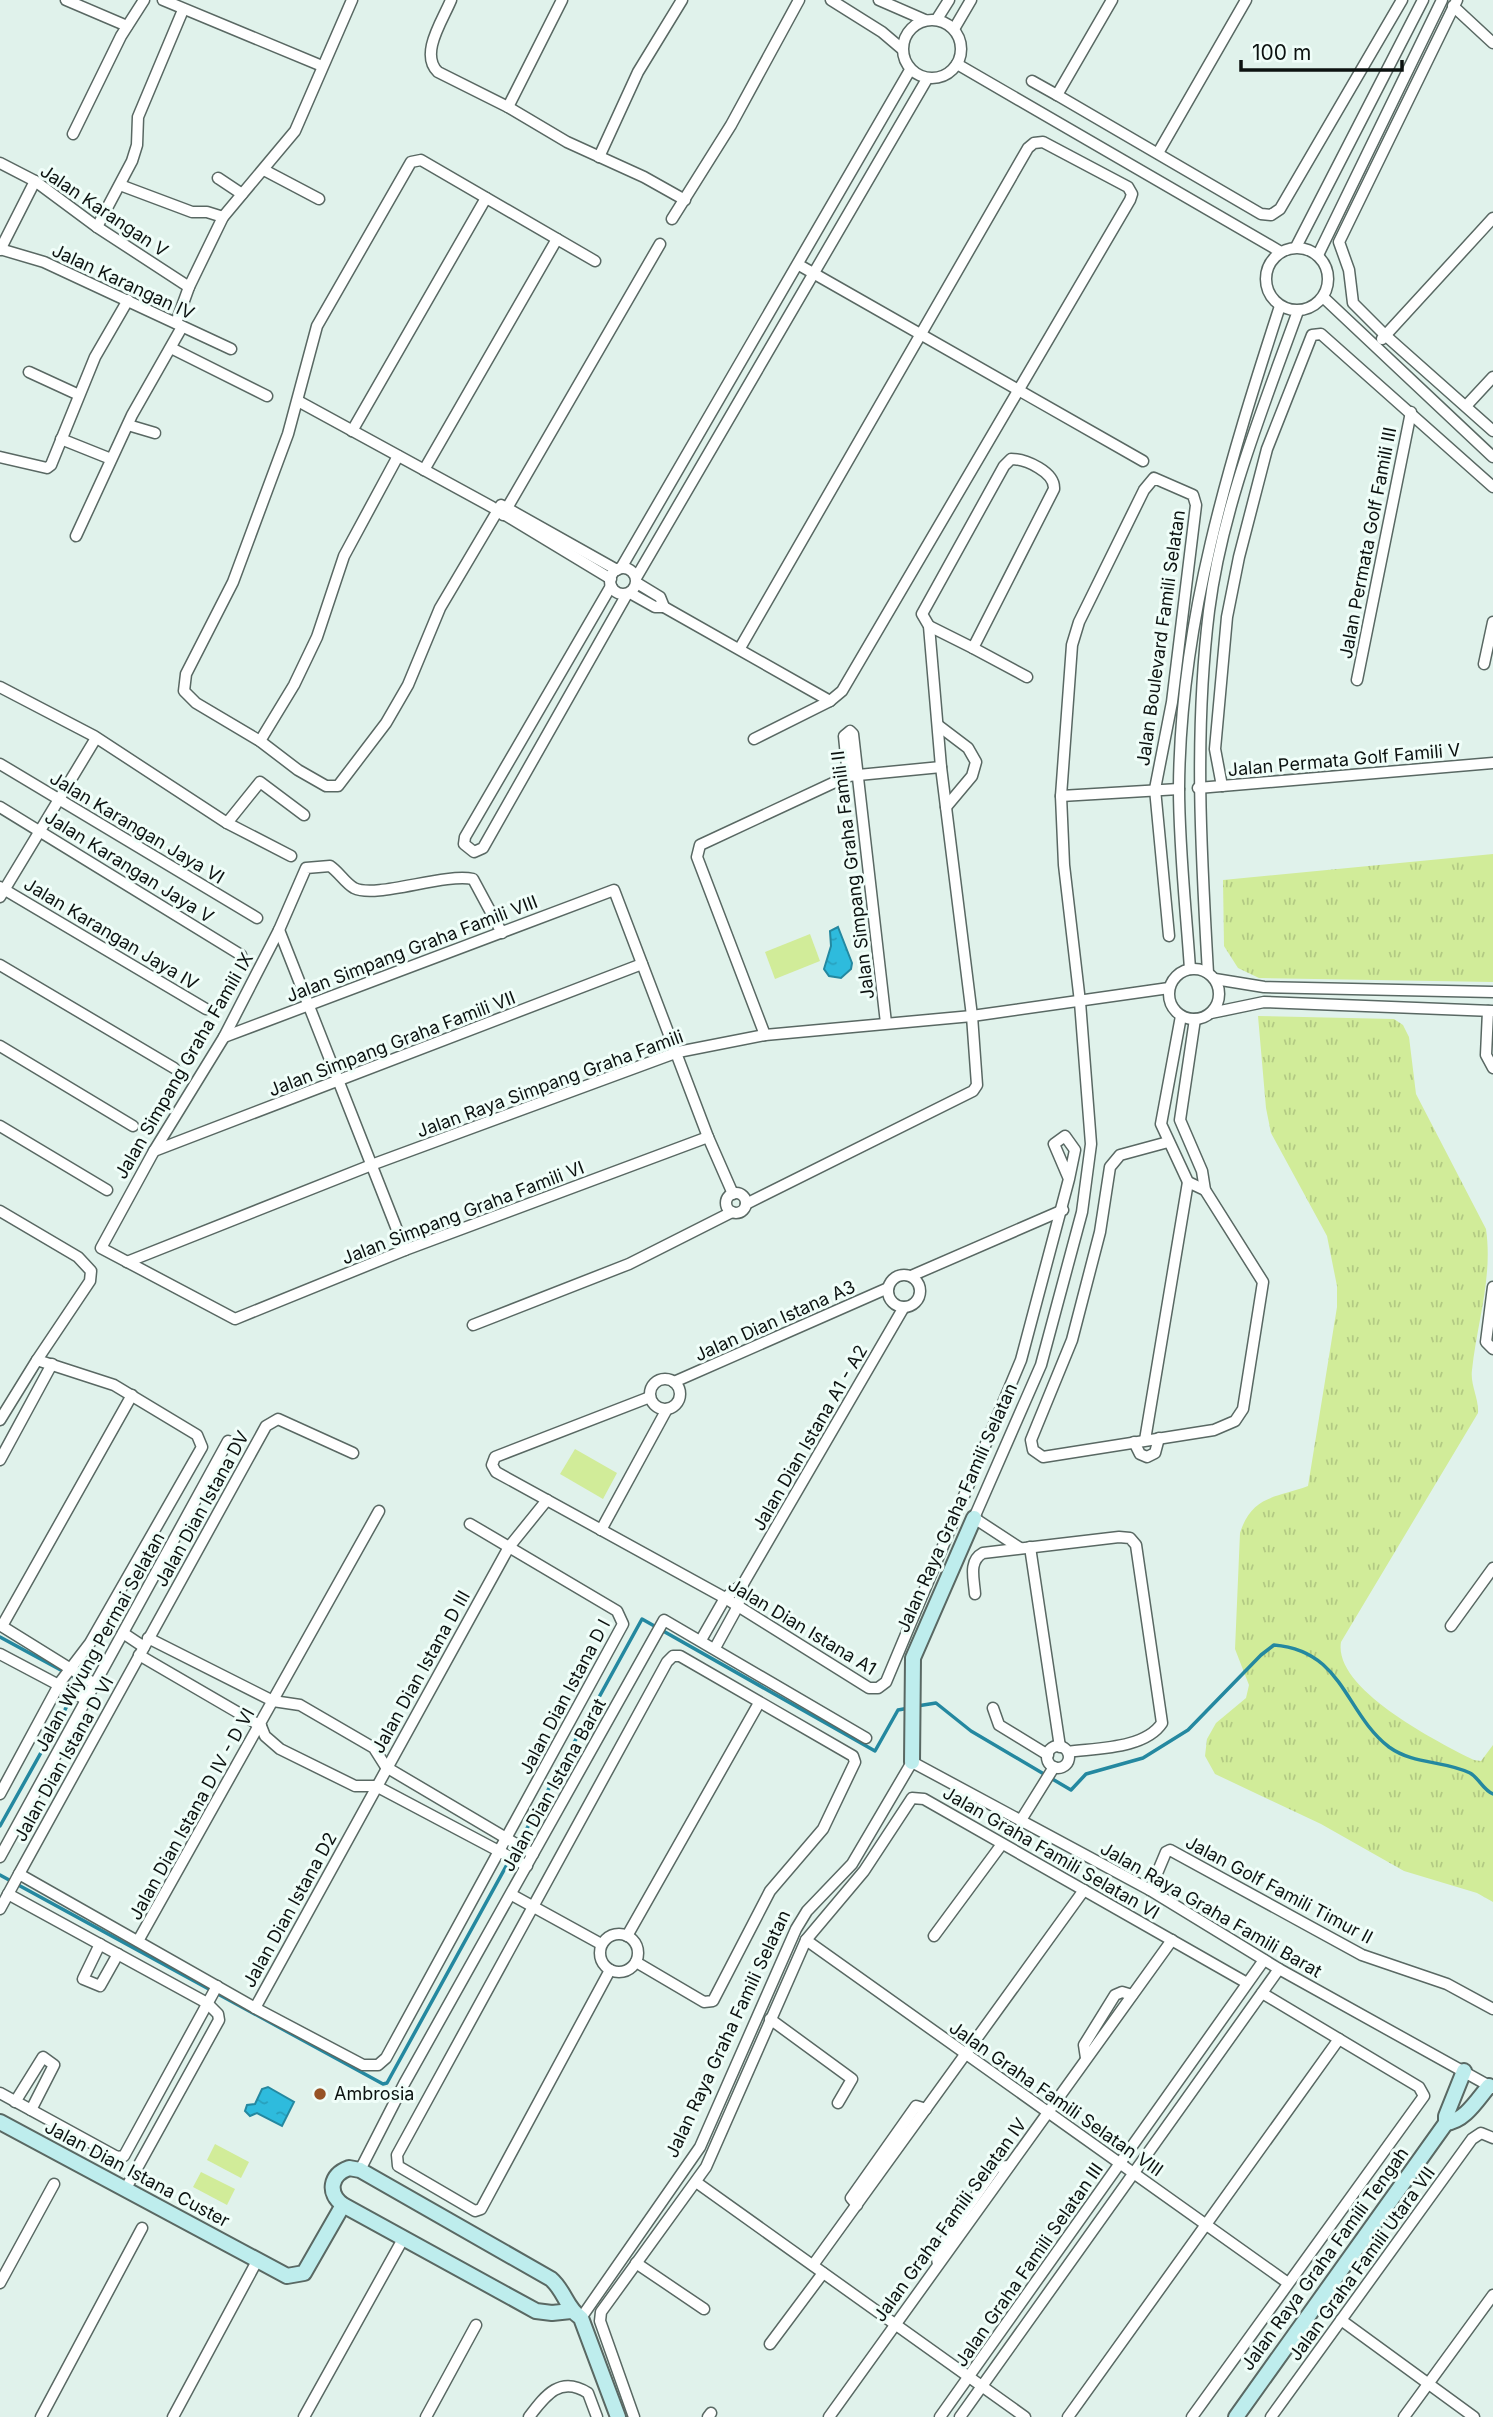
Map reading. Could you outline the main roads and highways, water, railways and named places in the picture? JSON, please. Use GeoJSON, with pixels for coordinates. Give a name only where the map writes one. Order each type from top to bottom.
{"type":"FeatureCollection","features":[{"type":"Feature","properties":{"kind":"water"},"geometry":{"type":"Polygon","coordinates":[[[838,927],[852,963],[851,969],[841,978],[829,976],[824,969],[831,946],[830,931],[838,927]]]}},
{"type":"Feature","properties":{"kind":"water"},"geometry":{"type":"Polygon","coordinates":[[[268,2087],[294,2102],[282,2126],[257,2113],[250,2116],[245,2111],[247,2105],[255,2104],[262,2089],[268,2087]]]}},
{"type":"Feature","properties":{"kind":"waterway"},"geometry":{"type":"LineString","coordinates":[[0,1875],[383,2084],[387,2083],[642,1619],[875,1751],[898,1710],[909,1708]]}},
{"type":"Feature","properties":{"kind":"waterway"},"geometry":{"type":"LineString","coordinates":[[0,1637],[81,1681],[0,1826]]}},
{"type":"Feature","properties":{"kind":"waterway"},"geometry":{"type":"LineString","coordinates":[[917,1706],[936,1703],[971,1731],[1071,1790],[1086,1774],[1143,1758],[1188,1730],[1274,1645],[1297,1650],[1315,1659],[1329,1671],[1374,1733],[1389,1747],[1408,1757],[1470,1773],[1493,1794]]}},
{"type":"Feature","properties":{"kind":"place","name":"Ambrosia"},"geometry":{"type":"Point","coordinates":[320,2094]}}]}
